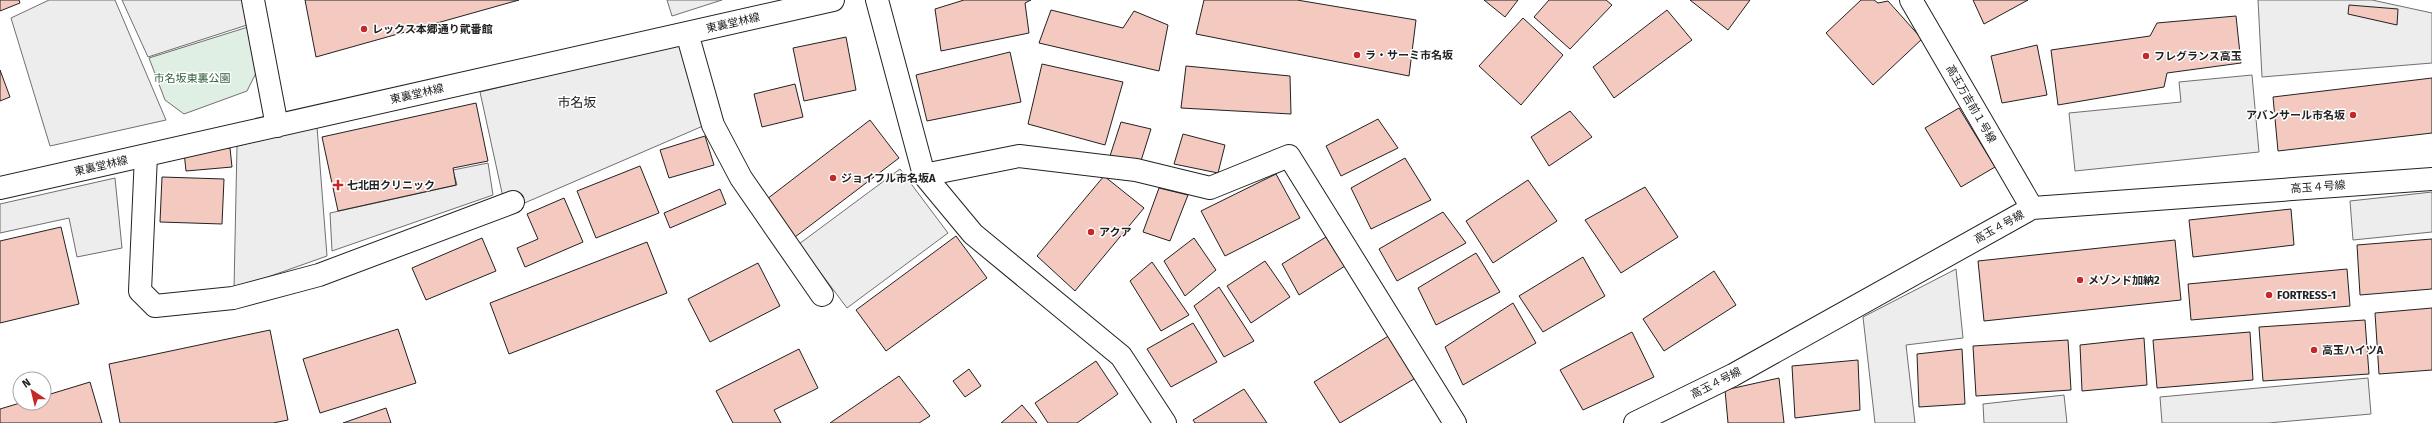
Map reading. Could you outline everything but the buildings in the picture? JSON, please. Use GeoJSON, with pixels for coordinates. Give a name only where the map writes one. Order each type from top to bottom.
{"type":"FeatureCollection","features":[{"type":"Feature","properties":{"kind":"street"},"geometry":{"type":"LineString","coordinates":[[253,0],[277,126]]}},
{"type":"Feature","properties":{"kind":"street","name":"東裏堂林線"},"geometry":{"type":"LineString","coordinates":[[0,188],[834,0]]}},
{"type":"Feature","properties":{"kind":"street"},"geometry":{"type":"LineString","coordinates":[[877,0],[924,175],[973,234],[1122,356],[1165,423]]}},
{"type":"Feature","properties":{"kind":"street","name":"高玉万吉前１号線"},"geometry":{"type":"LineString","coordinates":[[1911,0],[2032,208]]}},
{"type":"Feature","properties":{"kind":"street"},"geometry":{"type":"LineString","coordinates":[[687,33],[696,73],[716,132],[749,190],[822,294]]}},
{"type":"Feature","properties":{"kind":"street"},"geometry":{"type":"LineString","coordinates":[[146,156],[140,291],[155,306],[233,298],[319,275],[513,202]]}},
{"type":"Feature","properties":{"kind":"street"},"geometry":{"type":"LineString","coordinates":[[924,175],[1019,156],[1136,170],[1210,188],[1289,156],[1455,423]]}},
{"type":"Feature","properties":{"kind":"street","name":"高玉４号線"},"geometry":{"type":"LineString","coordinates":[[1635,423],[1733,375],[2032,208],[2432,179]]}},
{"type":"Feature","properties":{"kind":"green space","name":"市名坂東裏公園"},"geometry":{"type":"Polygon","coordinates":[[[248,27],[256,73],[247,91],[184,114],[165,100],[149,58],[248,27]]]}},
{"type":"Feature","properties":{"kind":"shaded area"},"geometry":{"type":"Polygon","coordinates":[[[49,0],[115,0],[166,120],[50,146],[11,18],[49,0]]]}},
{"type":"Feature","properties":{"kind":"shaded area"},"geometry":{"type":"Polygon","coordinates":[[[122,0],[242,0],[247,25],[148,57],[122,0]]]}},
{"type":"Feature","properties":{"kind":"shaded area"},"geometry":{"type":"Polygon","coordinates":[[[667,0],[722,0],[672,16],[667,0]]]}},
{"type":"Feature","properties":{"kind":"shaded area"},"geometry":{"type":"Polygon","coordinates":[[[2258,0],[2372,0],[2432,13],[2432,63],[2262,77],[2258,0]]]}},
{"type":"Feature","properties":{"kind":"shaded area"},"geometry":{"type":"Polygon","coordinates":[[[679,44],[703,126],[506,211],[480,92],[679,44]]]}},
{"type":"Feature","properties":{"kind":"shaded area"},"geometry":{"type":"Polygon","coordinates":[[[2252,75],[2259,152],[2075,171],[2069,113],[2181,102],[2179,82],[2252,75]]]}},
{"type":"Feature","properties":{"kind":"shaded area"},"geometry":{"type":"Polygon","coordinates":[[[317,127],[327,256],[234,289],[237,146],[317,127]]]}},
{"type":"Feature","properties":{"kind":"shaded area"},"geometry":{"type":"Polygon","coordinates":[[[488,163],[493,195],[332,251],[330,213],[457,185],[453,170],[488,163]]]}},
{"type":"Feature","properties":{"kind":"shaded area"},"geometry":{"type":"Polygon","coordinates":[[[900,169],[948,233],[847,308],[799,244],[900,169]]]}},
{"type":"Feature","properties":{"kind":"shaded area"},"geometry":{"type":"Polygon","coordinates":[[[115,178],[122,248],[77,257],[69,218],[0,233],[0,204],[115,178]]]}},
{"type":"Feature","properties":{"kind":"shaded area"},"geometry":{"type":"Polygon","coordinates":[[[2432,192],[2432,232],[2353,240],[2350,201],[2432,192]]]}},
{"type":"Feature","properties":{"kind":"shaded area"},"geometry":{"type":"Polygon","coordinates":[[[1956,269],[1963,338],[1906,345],[1915,423],[1875,423],[1863,317],[1956,269]]]}},
{"type":"Feature","properties":{"kind":"shaded area"},"geometry":{"type":"Polygon","coordinates":[[[2368,378],[2371,414],[2268,423],[2162,423],[2160,397],[2368,378]]]}},
{"type":"Feature","properties":{"kind":"shaded area"},"geometry":{"type":"Polygon","coordinates":[[[2064,395],[2067,423],[1984,423],[1983,404],[2064,395]]]}},
{"type":"Feature","properties":{"kind":"place","name":"レックス本郷通り貮番館"},"geometry":{"type":"Point","coordinates":[364,29]}},
{"type":"Feature","properties":{"kind":"place","name":"ラ・サーミ市名坂"},"geometry":{"type":"Point","coordinates":[1357,55]}},
{"type":"Feature","properties":{"kind":"place","name":"フレグランス高玉"},"geometry":{"type":"Point","coordinates":[2146,56]}},
{"type":"Feature","properties":{"kind":"place","name":"アバンサール市名坂"},"geometry":{"type":"Point","coordinates":[2353,115]}},
{"type":"Feature","properties":{"kind":"place","name":"ジョイフル市名坂A"},"geometry":{"type":"Point","coordinates":[833,178]}},
{"type":"Feature","properties":{"kind":"place","name":"七北田クリニック"},"geometry":{"type":"Point","coordinates":[338,185]}},
{"type":"Feature","properties":{"kind":"place","name":"アクア"},"geometry":{"type":"Point","coordinates":[1091,232]}},
{"type":"Feature","properties":{"kind":"place","name":"メゾンド加納2"},"geometry":{"type":"Point","coordinates":[2080,280]}},
{"type":"Feature","properties":{"kind":"place","name":"FORTRESS-1"},"geometry":{"type":"Point","coordinates":[2269,295]}},
{"type":"Feature","properties":{"kind":"place","name":"高玉ハイツA"},"geometry":{"type":"Point","coordinates":[2314,350]}},
{"type":"Feature","properties":{"kind":"district","name":"市名坂"},"geometry":{"type":"Point","coordinates":[577,102]}}]}
